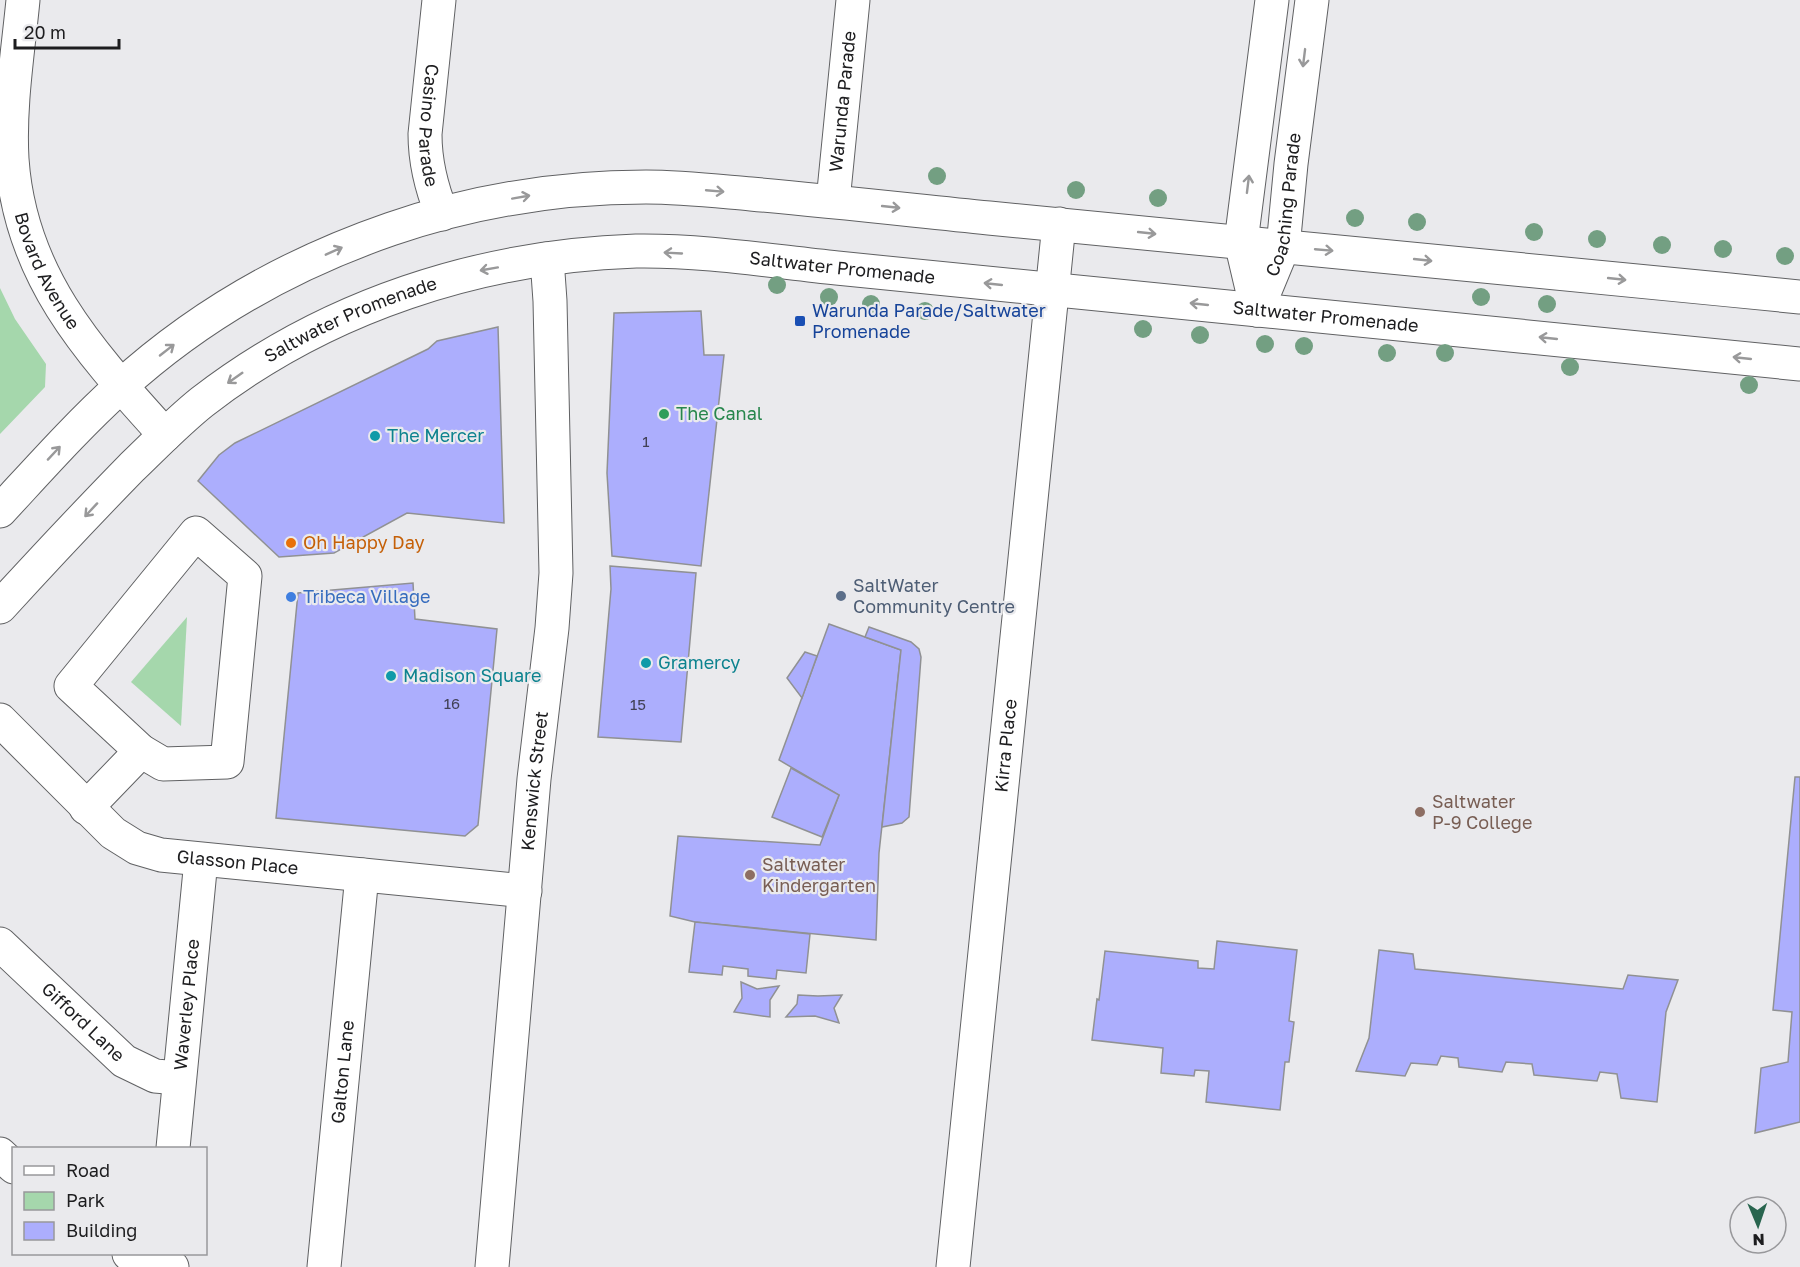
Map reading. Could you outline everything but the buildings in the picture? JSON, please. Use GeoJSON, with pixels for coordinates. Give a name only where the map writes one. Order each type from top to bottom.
{"type":"FeatureCollection","features":[{"type":"Feature","properties":{"kind":"street","name":"Bovard Avenue"},"geometry":{"type":"LineString","coordinates":[[23,0],[12,126],[9,204],[51,293],[67,318],[121,386],[165,435]]}},
{"type":"Feature","properties":{"kind":"street","name":"Casino Parade"},"geometry":{"type":"LineString","coordinates":[[439,0],[425,153],[432,190],[442,213]]}},
{"type":"Feature","properties":{"kind":"street","name":"Warunda Parade"},"geometry":{"type":"LineString","coordinates":[[833,201],[853,0]]}},
{"type":"Feature","properties":{"kind":"street","name":"Coaching Parade"},"geometry":{"type":"LineString","coordinates":[[1257,310],[1241,242],[1272,0]]}},
{"type":"Feature","properties":{"kind":"street","name":"Coaching Parade"},"geometry":{"type":"LineString","coordinates":[[1257,310],[1283,247],[1312,0]]}},
{"type":"Feature","properties":{"kind":"street"},"geometry":{"type":"LineString","coordinates":[[0,511],[121,386],[188,333],[239,298],[295,268],[350,244],[442,213],[530,196],[604,188],[651,187],[833,201],[1800,297]]}},
{"type":"Feature","properties":{"kind":"street","name":"Kirra Place"},"geometry":{"type":"LineString","coordinates":[[953,1267],[1059,224]]}},
{"type":"Feature","properties":{"kind":"street","name":"Saltwater Promenade"},"geometry":{"type":"LineString","coordinates":[[0,607],[165,435],[200,404],[236,377],[321,328],[376,303],[476,271],[547,259],[637,251],[701,254],[1800,364]]}},
{"type":"Feature","properties":{"kind":"street","name":"Kenswick Street"},"geometry":{"type":"LineString","coordinates":[[492,1267],[534,779],[552,628],[556,573],[547,259]]}},
{"type":"Feature","properties":{"kind":"street"},"geometry":{"type":"LineString","coordinates":[[196,533],[245,576],[226,762],[163,764],[141,751],[71,686],[196,533]]}},
{"type":"Feature","properties":{"kind":"street","name":"Glasson Place"},"geometry":{"type":"LineString","coordinates":[[0,720],[86,808],[113,833],[136,848],[161,855],[201,860],[525,891]]}},
{"type":"Feature","properties":{"kind":"street"},"geometry":{"type":"LineString","coordinates":[[86,808],[141,751]]}},
{"type":"Feature","properties":{"kind":"street","name":"Waverley Place"},"geometry":{"type":"LineString","coordinates":[[173,1147],[201,860]]}},
{"type":"Feature","properties":{"kind":"street","name":"Galton Lane"},"geometry":{"type":"LineString","coordinates":[[324,1267],[362,875]]}},
{"type":"Feature","properties":{"kind":"street","name":"Gifford Lane"},"geometry":{"type":"LineString","coordinates":[[0,944],[124,1061],[155,1076],[180,1078]]}},
{"type":"Feature","properties":{"kind":"street"},"geometry":{"type":"LineString","coordinates":[[0,1154],[12,1165]]}},
{"type":"Feature","properties":{"kind":"green space"},"geometry":{"type":"Polygon","coordinates":[[[0,288],[15,319],[46,364],[45,387],[0,434],[0,288]]]}},
{"type":"Feature","properties":{"kind":"green space"},"geometry":{"type":"Polygon","coordinates":[[[187,617],[181,726],[131,682],[187,617]]]}},
{"type":"Feature","properties":{"kind":"place","name":"Warunda Parade/Saltwater Promenade"},"geometry":{"type":"Point","coordinates":[800,321]}},
{"type":"Feature","properties":{"kind":"place","name":"The Canal"},"geometry":{"type":"Point","coordinates":[664,414]}},
{"type":"Feature","properties":{"kind":"place","name":"The Mercer"},"geometry":{"type":"Point","coordinates":[375,436]}},
{"type":"Feature","properties":{"kind":"place","name":"Oh Happy Day"},"geometry":{"type":"Point","coordinates":[291,543]}},
{"type":"Feature","properties":{"kind":"place","name":"SaltWater Community Centre"},"geometry":{"type":"Point","coordinates":[841,596]}},
{"type":"Feature","properties":{"kind":"place","name":"Tribeca Village"},"geometry":{"type":"Point","coordinates":[291,597]}},
{"type":"Feature","properties":{"kind":"place","name":"Gramercy"},"geometry":{"type":"Point","coordinates":[646,663]}},
{"type":"Feature","properties":{"kind":"place","name":"Madison Square"},"geometry":{"type":"Point","coordinates":[391,676]}},
{"type":"Feature","properties":{"kind":"place","name":"Saltwater P-9 College"},"geometry":{"type":"Point","coordinates":[1420,812]}},
{"type":"Feature","properties":{"kind":"place","name":"Saltwater Kindergarten"},"geometry":{"type":"Point","coordinates":[750,875]}}]}
